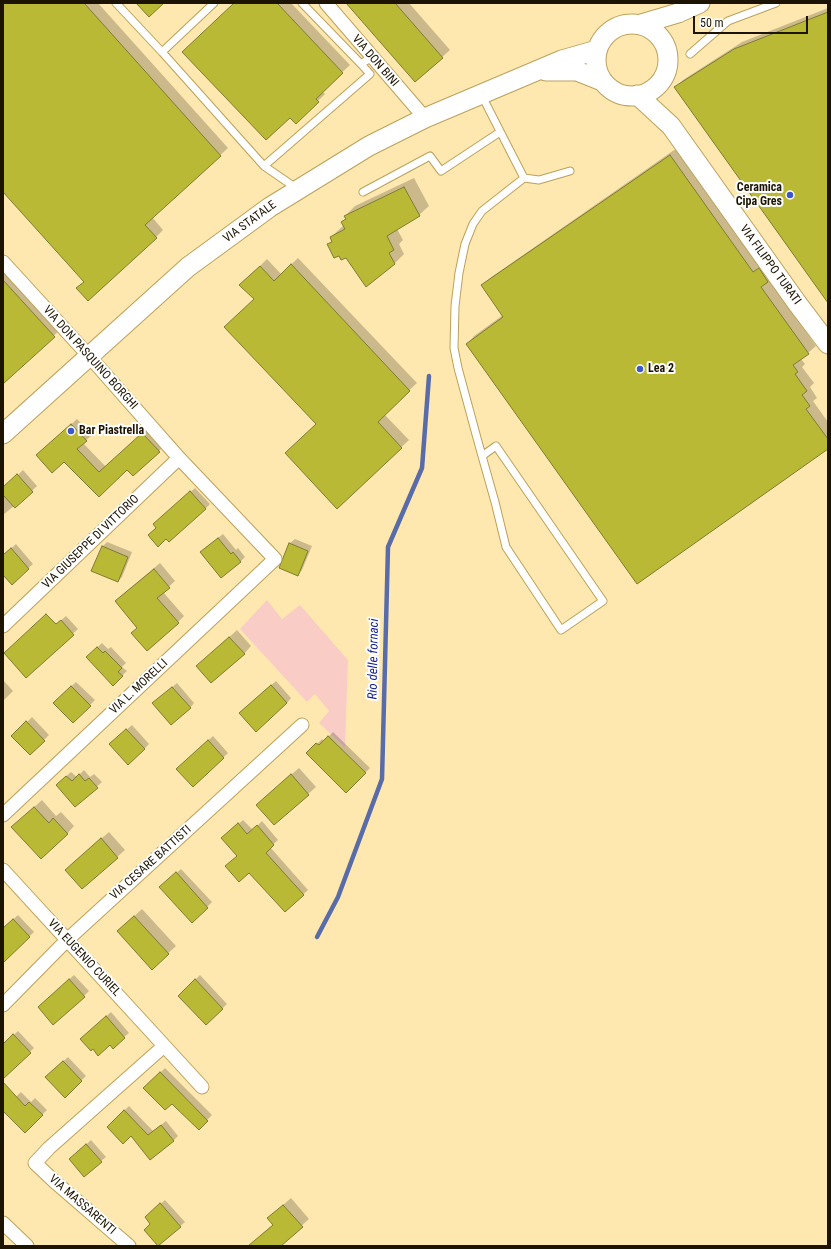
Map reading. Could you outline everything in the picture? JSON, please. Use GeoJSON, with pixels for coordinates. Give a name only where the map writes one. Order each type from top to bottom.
{"type":"FeatureCollection","features":[{"type":"Feature","properties":{"kind":"main road"},"geometry":{"type":"LineString","coordinates":[[641,24],[678,13],[700,3]]}},
{"type":"Feature","properties":{"kind":"main road"},"geometry":{"type":"LineString","coordinates":[[665,45],[678,13]]}},
{"type":"Feature","properties":{"kind":"main road"},"geometry":{"type":"LineString","coordinates":[[597,50],[601,40],[609,31],[630,23],[641,24],[651,29],[659,36],[665,45],[667,54],[665,74],[660,83],[653,89],[637,96]]}},
{"type":"Feature","properties":{"kind":"main road","name":"VIA STATALE"},"geometry":{"type":"LineString","coordinates":[[3,434],[188,267],[270,207],[369,146],[425,118],[537,70],[562,60],[597,50],[595,60],[597,71],[602,80],[609,88],[617,93],[627,96],[637,96]]}},
{"type":"Feature","properties":{"kind":"main road","name":"VIA STATALE"},"geometry":{"type":"LineString","coordinates":[[537,70],[577,71],[602,80]]}},
{"type":"Feature","properties":{"kind":"main road","name":"VIA FILIPPO TURATI"},"geometry":{"type":"LineString","coordinates":[[660,83],[671,126]]}},
{"type":"Feature","properties":{"kind":"main road","name":"VIA FILIPPO TURATI"},"geometry":{"type":"LineString","coordinates":[[637,96],[671,126],[828,344]]}},
{"type":"Feature","properties":{"kind":"street","name":"VIA DON BINI"},"geometry":{"type":"LineString","coordinates":[[326,3],[366,60],[425,118]]}},
{"type":"Feature","properties":{"kind":"street","name":"VIA DON PASQUINO BORGHI"},"geometry":{"type":"LineString","coordinates":[[3,262],[179,458],[275,559]]}},
{"type":"Feature","properties":{"kind":"street","name":"VIA GIUSEPPE DI VITTORIO"},"geometry":{"type":"LineString","coordinates":[[3,626],[179,458]]}},
{"type":"Feature","properties":{"kind":"street","name":"VIA L. MORELLI"},"geometry":{"type":"LineString","coordinates":[[3,815],[275,559]]}},
{"type":"Feature","properties":{"kind":"street","name":"VIA CESARE BATTISTI"},"geometry":{"type":"LineString","coordinates":[[3,1005],[67,940],[302,726]]}},
{"type":"Feature","properties":{"kind":"street","name":"VIA EUGENIO CURIEL"},"geometry":{"type":"LineString","coordinates":[[3,870],[202,1087]]}},
{"type":"Feature","properties":{"kind":"street","name":"VIA MASSARENTI"},"geometry":{"type":"LineString","coordinates":[[129,1246],[35,1163],[49,1148],[164,1046]]}},
{"type":"Feature","properties":{"kind":"street"},"geometry":{"type":"LineString","coordinates":[[3,1223],[26,1246]]}},
{"type":"Feature","properties":{"kind":"lane"},"geometry":{"type":"LineString","coordinates":[[116,3],[264,166],[298,190]]}},
{"type":"Feature","properties":{"kind":"lane"},"geometry":{"type":"LineString","coordinates":[[162,52],[214,3]]}},
{"type":"Feature","properties":{"kind":"lane"},"geometry":{"type":"LineString","coordinates":[[264,166],[370,74],[366,60],[302,3]]}},
{"type":"Feature","properties":{"kind":"lane"},"geometry":{"type":"LineString","coordinates":[[690,54],[728,22],[776,3]]}},
{"type":"Feature","properties":{"kind":"lane"},"geometry":{"type":"LineString","coordinates":[[481,94],[524,178]]}},
{"type":"Feature","properties":{"kind":"lane"},"geometry":{"type":"LineString","coordinates":[[363,192],[430,156],[440,170],[500,132]]}},
{"type":"Feature","properties":{"kind":"lane"},"geometry":{"type":"LineString","coordinates":[[482,456],[496,446],[603,600],[561,630],[506,547],[458,368],[454,348],[454,306],[465,244],[472,224],[482,211],[524,178],[539,180],[570,171]]}},
{"type":"Feature","properties":{"kind":"shaded area"},"geometry":{"type":"Polygon","coordinates":[[[267,600],[282,619],[300,605],[348,660],[345,747],[319,723],[329,711],[315,694],[307,702],[240,629],[267,600]]]}},
{"type":"Feature","properties":{"kind":"building"},"geometry":{"type":"Polygon","coordinates":[[[3,3],[84,3],[221,156],[145,225],[157,238],[88,301],[76,288],[84,282],[3,192],[3,3]]]}},
{"type":"Feature","properties":{"kind":"building"},"geometry":{"type":"Polygon","coordinates":[[[136,3],[164,3],[149,17],[136,3]]]}},
{"type":"Feature","properties":{"kind":"building"},"geometry":{"type":"Polygon","coordinates":[[[234,3],[277,3],[343,73],[316,99],[319,102],[296,124],[290,118],[266,140],[182,52],[234,3]]]}},
{"type":"Feature","properties":{"kind":"building"},"geometry":{"type":"Polygon","coordinates":[[[346,3],[395,3],[443,58],[415,82],[346,3]]]}},
{"type":"Feature","properties":{"kind":"building","name":"Ceramica Cipa Gres"},"geometry":{"type":"Polygon","coordinates":[[[828,12],[828,303],[674,87],[734,49],[828,12]]]}},
{"type":"Feature","properties":{"kind":"building","name":"Lea 2"},"geometry":{"type":"Polygon","coordinates":[[[670,155],[753,272],[759,268],[768,282],[761,287],[809,354],[793,365],[798,372],[795,374],[807,391],[802,395],[810,406],[806,409],[828,439],[828,449],[637,584],[466,344],[503,317],[481,285],[670,155]]]}},
{"type":"Feature","properties":{"kind":"building"},"geometry":{"type":"Polygon","coordinates":[[[404,187],[420,216],[387,236],[394,250],[389,253],[395,264],[366,287],[346,258],[341,260],[339,256],[334,258],[327,244],[332,242],[330,237],[345,229],[341,222],[346,219],[344,216],[404,187]]]}},
{"type":"Feature","properties":{"kind":"building"},"geometry":{"type":"Polygon","coordinates":[[[291,264],[410,391],[378,422],[402,448],[337,509],[285,453],[316,424],[224,327],[254,299],[239,285],[260,266],[274,281],[291,264]]]}},
{"type":"Feature","properties":{"kind":"building"},"geometry":{"type":"Polygon","coordinates":[[[3,280],[55,337],[3,384],[3,280]]]}},
{"type":"Feature","properties":{"kind":"building"},"geometry":{"type":"Polygon","coordinates":[[[71,424],[87,441],[77,449],[99,472],[142,433],[160,452],[133,476],[127,470],[99,497],[64,462],[52,473],[36,455],[71,424]]]}},
{"type":"Feature","properties":{"kind":"building"},"geometry":{"type":"Polygon","coordinates":[[[17,474],[33,492],[15,508],[3,495],[3,487],[17,474]]]}},
{"type":"Feature","properties":{"kind":"building"},"geometry":{"type":"Polygon","coordinates":[[[190,491],[206,509],[169,542],[166,539],[158,547],[148,535],[156,528],[153,524],[190,491]]]}},
{"type":"Feature","properties":{"kind":"building"},"geometry":{"type":"Polygon","coordinates":[[[218,538],[231,554],[233,552],[241,562],[221,578],[200,552],[218,538]]]}},
{"type":"Feature","properties":{"kind":"building"},"geometry":{"type":"Polygon","coordinates":[[[289,543],[308,551],[298,576],[279,568],[289,543]]]}},
{"type":"Feature","properties":{"kind":"building"},"geometry":{"type":"Polygon","coordinates":[[[102,546],[128,557],[118,582],[91,571],[102,546]]]}},
{"type":"Feature","properties":{"kind":"building"},"geometry":{"type":"Polygon","coordinates":[[[11,548],[29,569],[12,585],[3,575],[3,555],[11,548]]]}},
{"type":"Feature","properties":{"kind":"building"},"geometry":{"type":"Polygon","coordinates":[[[154,569],[170,588],[157,598],[179,623],[147,651],[131,633],[137,628],[115,601],[154,569]]]}},
{"type":"Feature","properties":{"kind":"building"},"geometry":{"type":"Polygon","coordinates":[[[46,614],[56,624],[61,620],[74,635],[26,678],[4,653],[46,614]]]}},
{"type":"Feature","properties":{"kind":"building"},"geometry":{"type":"Polygon","coordinates":[[[229,637],[245,654],[211,683],[196,666],[229,637]]]}},
{"type":"Feature","properties":{"kind":"building"},"geometry":{"type":"Polygon","coordinates":[[[97,647],[103,653],[105,651],[122,668],[118,672],[123,676],[113,686],[86,657],[97,647]]]}},
{"type":"Feature","properties":{"kind":"building"},"geometry":{"type":"Polygon","coordinates":[[[271,685],[287,703],[256,732],[239,713],[271,685]]]}},
{"type":"Feature","properties":{"kind":"building"},"geometry":{"type":"Polygon","coordinates":[[[71,686],[91,706],[73,723],[53,703],[71,686]]]}},
{"type":"Feature","properties":{"kind":"building"},"geometry":{"type":"Polygon","coordinates":[[[172,687],[191,708],[171,725],[152,703],[172,687]]]}},
{"type":"Feature","properties":{"kind":"building"},"geometry":{"type":"Polygon","coordinates":[[[26,721],[45,741],[30,755],[11,736],[26,721]]]}},
{"type":"Feature","properties":{"kind":"building"},"geometry":{"type":"Polygon","coordinates":[[[126,729],[145,749],[128,765],[109,744],[126,729]]]}},
{"type":"Feature","properties":{"kind":"building"},"geometry":{"type":"Polygon","coordinates":[[[328,736],[366,773],[346,793],[306,753],[316,743],[319,745],[328,736]]]}},
{"type":"Feature","properties":{"kind":"building"},"geometry":{"type":"Polygon","coordinates":[[[208,740],[224,758],[193,787],[176,769],[208,740]]]}},
{"type":"Feature","properties":{"kind":"building"},"geometry":{"type":"Polygon","coordinates":[[[79,774],[85,781],[89,778],[98,788],[75,807],[56,785],[66,776],[72,781],[79,774]]]}},
{"type":"Feature","properties":{"kind":"building"},"geometry":{"type":"Polygon","coordinates":[[[291,774],[309,795],[274,825],[256,805],[291,774]]]}},
{"type":"Feature","properties":{"kind":"building"},"geometry":{"type":"Polygon","coordinates":[[[34,807],[49,823],[53,818],[68,834],[41,859],[11,827],[34,807]]]}},
{"type":"Feature","properties":{"kind":"building"},"geometry":{"type":"Polygon","coordinates":[[[238,823],[247,834],[257,825],[274,845],[266,853],[304,895],[285,912],[249,873],[239,882],[225,866],[237,856],[221,838],[238,823]]]}},
{"type":"Feature","properties":{"kind":"building"},"geometry":{"type":"Polygon","coordinates":[[[101,838],[118,858],[82,889],[65,870],[101,838]]]}},
{"type":"Feature","properties":{"kind":"building"},"geometry":{"type":"Polygon","coordinates":[[[176,872],[208,908],[192,923],[159,887],[176,872]]]}},
{"type":"Feature","properties":{"kind":"building"},"geometry":{"type":"Polygon","coordinates":[[[134,916],[169,954],[152,970],[117,931],[134,916]]]}},
{"type":"Feature","properties":{"kind":"building"},"geometry":{"type":"Polygon","coordinates":[[[13,919],[30,937],[3,963],[3,928],[13,919]]]}},
{"type":"Feature","properties":{"kind":"building"},"geometry":{"type":"Polygon","coordinates":[[[69,979],[85,997],[53,1025],[38,1007],[69,979]]]}},
{"type":"Feature","properties":{"kind":"building"},"geometry":{"type":"Polygon","coordinates":[[[195,979],[223,1009],[206,1025],[178,996],[195,979]]]}},
{"type":"Feature","properties":{"kind":"building"},"geometry":{"type":"Polygon","coordinates":[[[106,1016],[125,1038],[113,1049],[110,1045],[98,1056],[93,1049],[91,1051],[80,1039],[106,1016]]]}},
{"type":"Feature","properties":{"kind":"building"},"geometry":{"type":"Polygon","coordinates":[[[13,1034],[31,1053],[3,1079],[3,1044],[13,1034]]]}},
{"type":"Feature","properties":{"kind":"building"},"geometry":{"type":"Polygon","coordinates":[[[63,1061],[82,1081],[65,1098],[45,1077],[63,1061]]]}},
{"type":"Feature","properties":{"kind":"building"},"geometry":{"type":"Polygon","coordinates":[[[160,1072],[208,1121],[199,1130],[172,1104],[165,1110],[143,1088],[160,1072]]]}},
{"type":"Feature","properties":{"kind":"building"},"geometry":{"type":"Polygon","coordinates":[[[3,1082],[25,1106],[29,1102],[43,1115],[25,1133],[3,1111],[3,1082]]]}},
{"type":"Feature","properties":{"kind":"building"},"geometry":{"type":"Polygon","coordinates":[[[124,1110],[148,1135],[161,1125],[174,1141],[150,1160],[131,1136],[123,1144],[107,1127],[124,1110]]]}},
{"type":"Feature","properties":{"kind":"building"},"geometry":{"type":"Polygon","coordinates":[[[86,1144],[102,1162],[84,1177],[69,1159],[86,1144]]]}},
{"type":"Feature","properties":{"kind":"building"},"geometry":{"type":"Polygon","coordinates":[[[160,1203],[181,1227],[158,1246],[144,1230],[150,1224],[145,1217],[160,1203]]]}},
{"type":"Feature","properties":{"kind":"building"},"geometry":{"type":"Polygon","coordinates":[[[283,1205],[303,1227],[281,1246],[248,1246],[273,1225],[267,1218],[283,1205]]]}},
{"type":"Feature","properties":{"kind":"waterway","name":"Rio delle fornaci"},"geometry":{"type":"LineString","coordinates":[[317,937],[338,897],[382,779],[388,547],[422,468],[429,376]]}},
{"type":"Feature","properties":{"kind":"place","name":"Ceramica Cipa Gres"},"geometry":{"type":"Point","coordinates":[790,195]}},
{"type":"Feature","properties":{"kind":"place","name":"Lea 2"},"geometry":{"type":"Point","coordinates":[640,369]}},
{"type":"Feature","properties":{"kind":"place","name":"Bar Piastrella"},"geometry":{"type":"Point","coordinates":[71,431]}}]}
